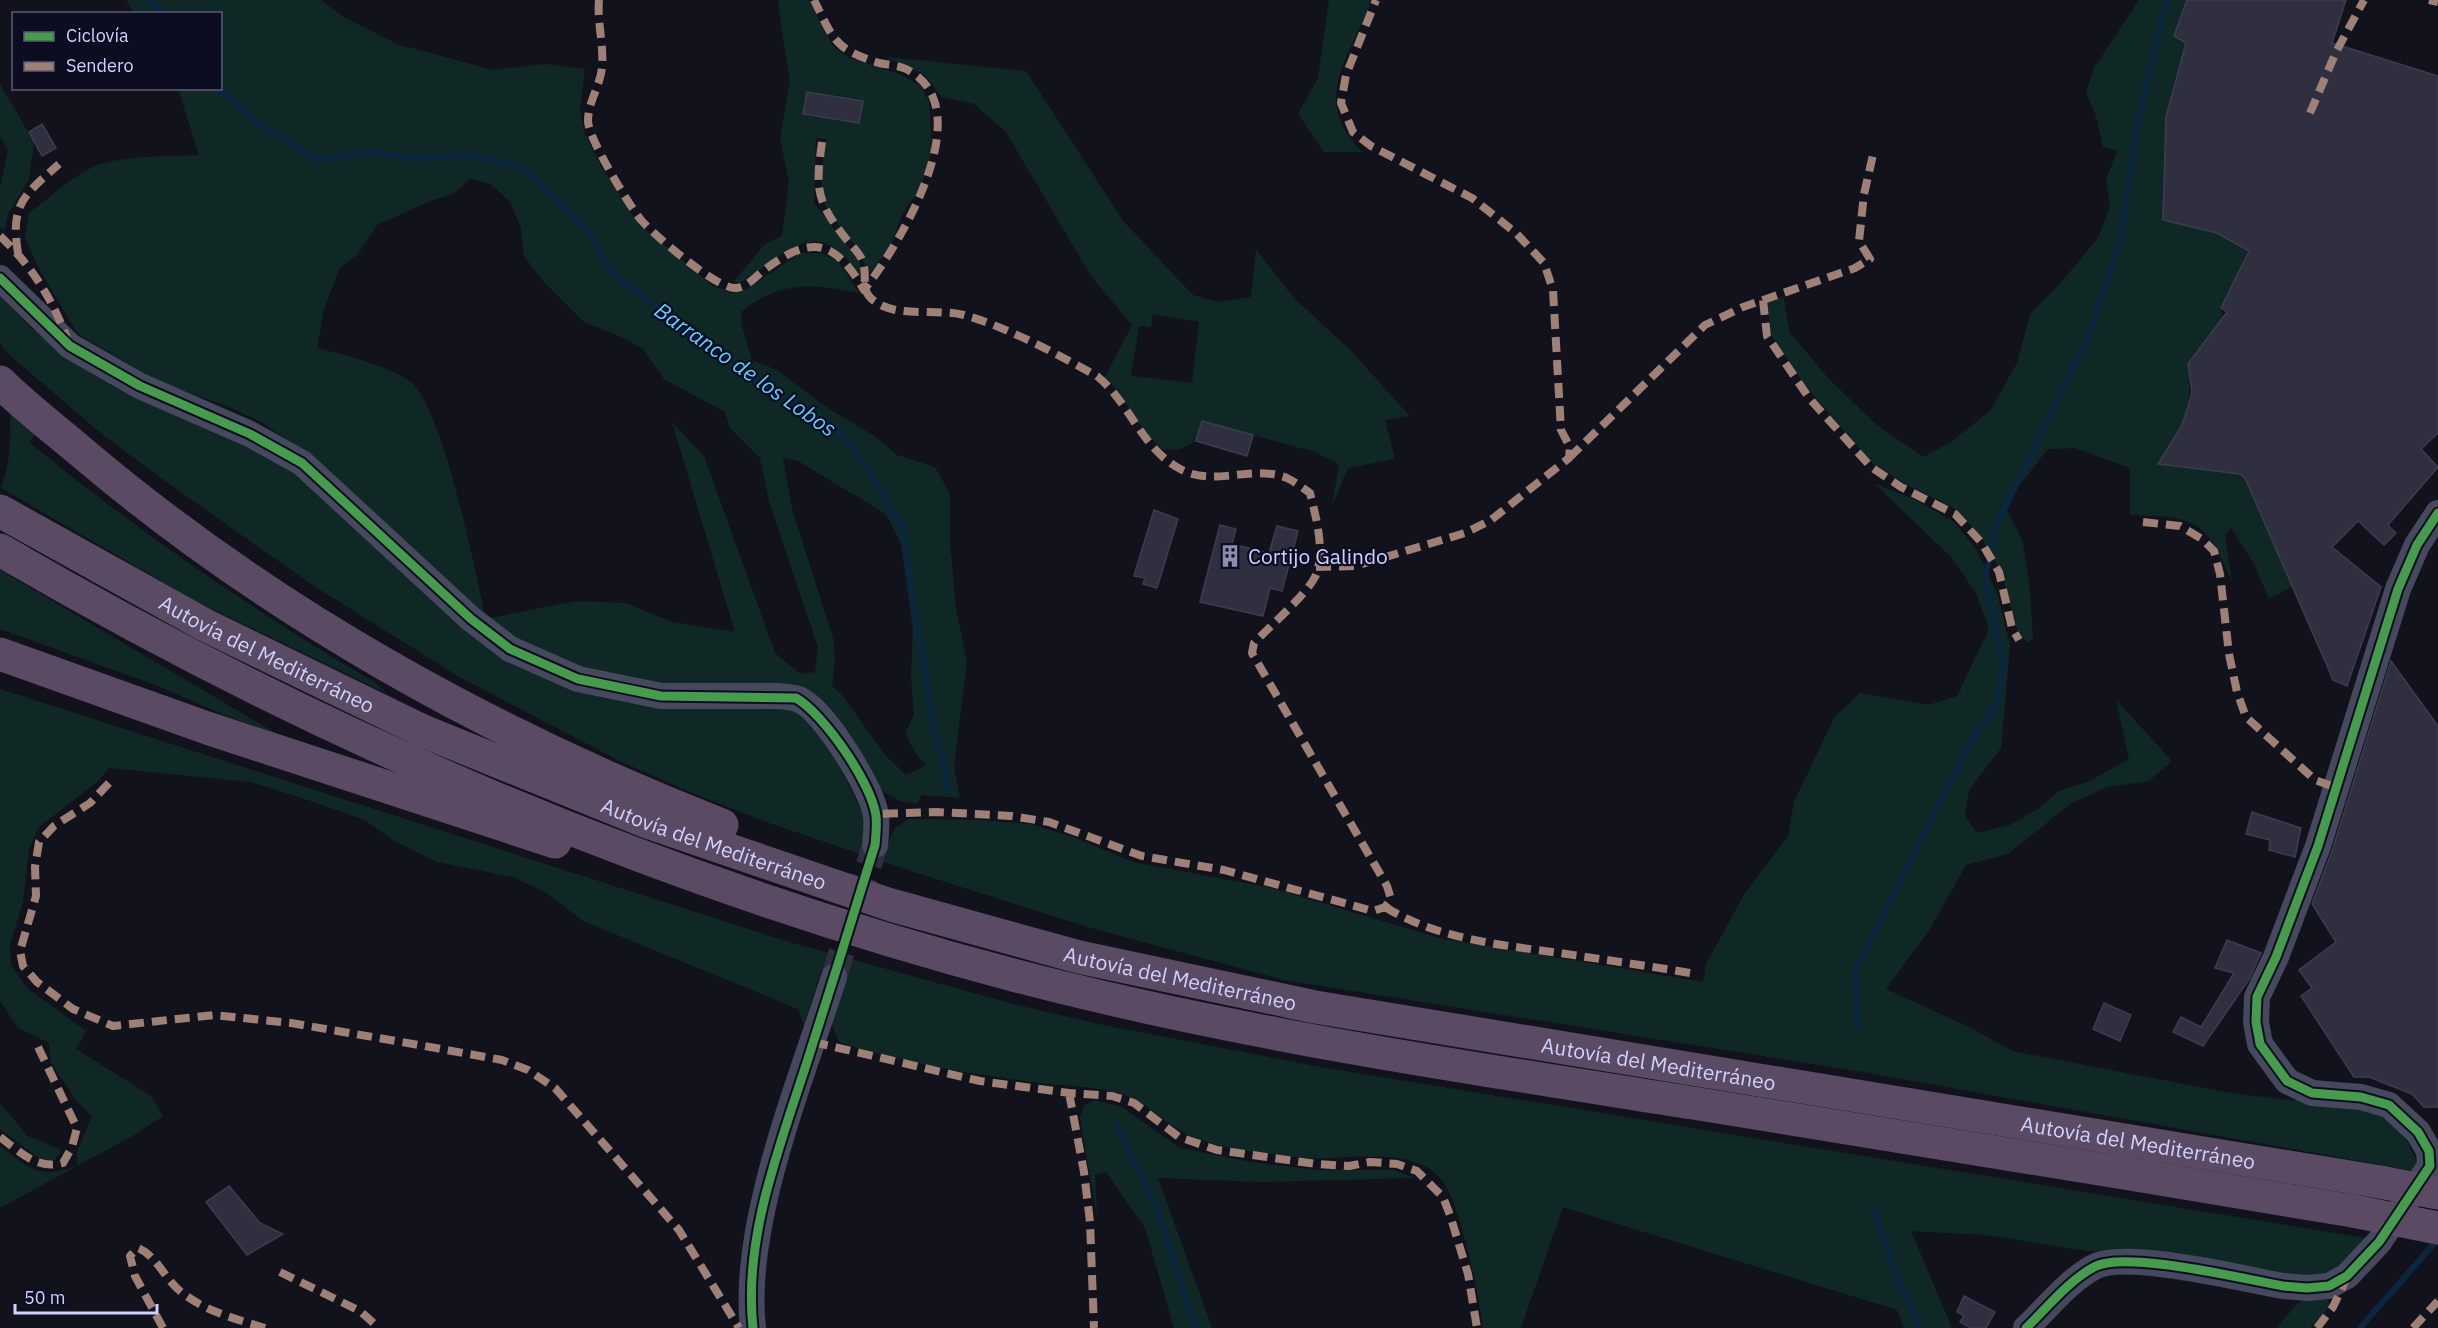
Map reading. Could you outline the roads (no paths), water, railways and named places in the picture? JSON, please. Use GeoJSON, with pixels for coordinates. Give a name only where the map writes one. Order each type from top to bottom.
{"type":"FeatureCollection","features":[{"type":"Feature","properties":{"kind":"highway"},"geometry":{"type":"LineString","coordinates":[[0,382],[176,529],[257,585],[345,639],[485,719],[660,801],[850,875],[891,905]]}},
{"type":"Feature","properties":{"kind":"highway","name":"Autovía del Mediterráneo"},"geometry":{"type":"LineString","coordinates":[[0,511],[205,625],[423,731],[647,822],[891,905],[1079,957],[1315,1007],[2438,1193]]}},
{"type":"Feature","properties":{"kind":"highway","name":"Autovía del Mediterráneo"},"geometry":{"type":"LineString","coordinates":[[3,552],[198,660],[407,761],[683,872],[893,941],[1012,975],[1303,1041],[2353,1211],[2438,1228]]}},
{"type":"Feature","properties":{"kind":"highway"},"geometry":{"type":"LineString","coordinates":[[0,654],[207,728],[601,858],[683,872]]}},
{"type":"Feature","properties":{"kind":"street"},"geometry":{"type":"LineString","coordinates":[[0,278],[70,346],[140,386],[250,434],[302,463],[471,619],[510,649],[578,679],[661,696],[779,696],[796,698],[808,704],[837,738],[861,778],[876,814],[876,844]]}},
{"type":"Feature","properties":{"kind":"street"},"geometry":{"type":"LineString","coordinates":[[2026,1328],[2074,1281],[2095,1266],[2104,1264],[2132,1261],[2283,1286],[2307,1288],[2329,1286],[2347,1276],[2379,1242],[2430,1166],[2430,1151],[2418,1132],[2389,1105],[2361,1097],[2312,1093],[2287,1081],[2260,1044],[2256,1022],[2257,997],[2276,957],[2318,846],[2398,589],[2417,545],[2438,513]]}},
{"type":"Feature","properties":{"kind":"street"},"geometry":{"type":"LineString","coordinates":[[753,1328],[750,1282],[762,1216],[779,1150],[834,977]]}},
{"type":"Feature","properties":{"kind":"waterway","name":"Barranco de los Lobos"},"geometry":{"type":"LineString","coordinates":[[152,0],[160,12]]}},
{"type":"Feature","properties":{"kind":"waterway"},"geometry":{"type":"LineString","coordinates":[[1858,1028],[1855,971],[1978,729],[1996,707],[2003,664],[1985,579],[1996,526],[2087,339],[2119,246],[2140,112],[2167,0]]}},
{"type":"Feature","properties":{"kind":"waterway","name":"Barranco de los Lobos"},"geometry":{"type":"LineString","coordinates":[[220,90],[257,123],[316,159],[372,152],[414,158],[467,155],[520,166],[588,231],[612,273],[720,356],[838,429],[870,472],[902,527],[931,714],[949,788]]}},
{"type":"Feature","properties":{"kind":"waterway","name":"Barranco de los Lobos"},"geometry":{"type":"LineString","coordinates":[[1116,1123],[1158,1211],[1195,1328]]}},
{"type":"Feature","properties":{"kind":"waterway"},"geometry":{"type":"LineString","coordinates":[[1873,1207],[1898,1279],[1920,1328]]}},
{"type":"Feature","properties":{"kind":"waterway"},"geometry":{"type":"LineString","coordinates":[[2360,1328],[2438,1239]]}},
{"type":"Feature","properties":{"kind":"tunnel"},"geometry":{"type":"LineString","coordinates":[[834,977],[875,845]]}},
{"type":"Feature","properties":{"kind":"place","name":"Cortijo Galindo"},"geometry":{"type":"Point","coordinates":[1230,556]}}]}
